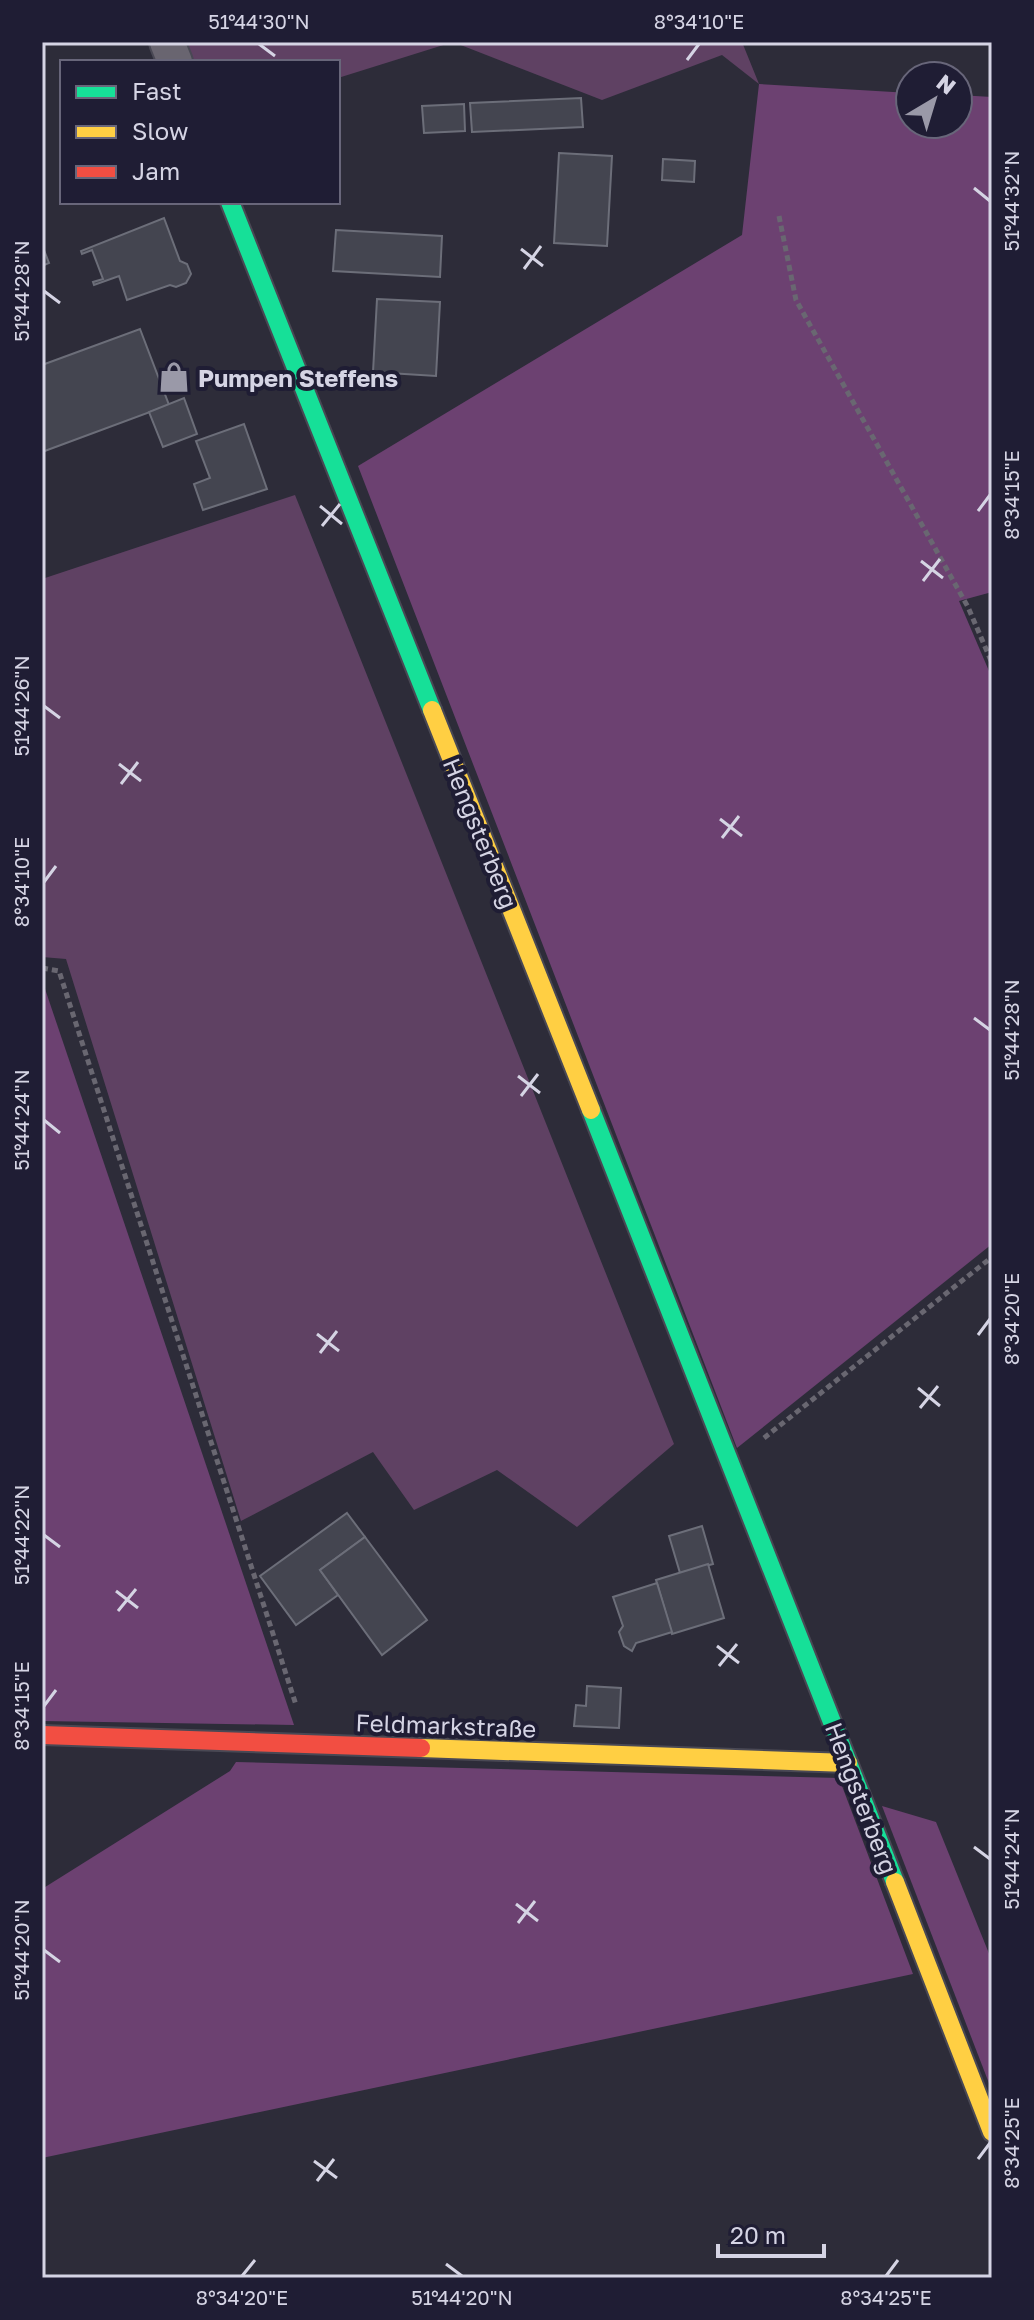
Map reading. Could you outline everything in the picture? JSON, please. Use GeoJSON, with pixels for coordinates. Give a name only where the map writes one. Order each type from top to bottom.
{"type":"FeatureCollection","features":[{"type":"Feature","properties":{"kind":"street","name":"Hengsterberg"},"geometry":{"type":"LineString","coordinates":[[231,204],[732,1463],[992,2132]]}},
{"type":"Feature","properties":{"kind":"street","name":"Feldmarkstraße"},"geometry":{"type":"LineString","coordinates":[[42,1735],[848,1763]]}},
{"type":"Feature","properties":{"kind":"path"},"geometry":{"type":"LineString","coordinates":[[779,216],[796,300],[968,607],[992,663]]}},
{"type":"Feature","properties":{"kind":"path"},"geometry":{"type":"LineString","coordinates":[[42,968],[59,971],[309,1744]]}},
{"type":"Feature","properties":{"kind":"path"},"geometry":{"type":"LineString","coordinates":[[732,1463],[992,1257]]}},
{"type":"Feature","properties":{"kind":"shaded area"},"geometry":{"type":"Polygon","coordinates":[[[180,42],[453,42],[340,77],[340,60],[187,60],[180,42]]]}},
{"type":"Feature","properties":{"kind":"shaded area"},"geometry":{"type":"Polygon","coordinates":[[[453,42],[742,42],[759,84],[722,55],[602,100],[453,42]]]}},
{"type":"Feature","properties":{"kind":"shaded area"},"geometry":{"type":"Polygon","coordinates":[[[759,84],[894,92],[894,140],[974,140],[974,96],[992,97],[992,592],[959,601],[992,678],[992,1244],[737,1448],[358,466],[742,235],[759,84]]]}},
{"type":"Feature","properties":{"kind":"shaded area"},"geometry":{"type":"Polygon","coordinates":[[[295,495],[674,1444],[577,1527],[497,1470],[414,1510],[373,1452],[241,1521],[66,959],[42,957],[42,579],[295,495]]]}},
{"type":"Feature","properties":{"kind":"shaded area"},"geometry":{"type":"Polygon","coordinates":[[[42,980],[294,1725],[42,1721],[42,980]]]}},
{"type":"Feature","properties":{"kind":"shaded area"},"geometry":{"type":"Polygon","coordinates":[[[236,1762],[839,1778],[913,1974],[42,2158],[42,1889],[230,1771],[236,1762]]]}},
{"type":"Feature","properties":{"kind":"shaded area"},"geometry":{"type":"Polygon","coordinates":[[[882,1806],[936,1822],[992,1961],[992,2091],[882,1806]]]}},
{"type":"Feature","properties":{"kind":"building"},"geometry":{"type":"Polygon","coordinates":[[[581,98],[583,127],[472,132],[470,103],[581,98]]]}},
{"type":"Feature","properties":{"kind":"building"},"geometry":{"type":"Polygon","coordinates":[[[464,104],[465,131],[424,133],[422,106],[464,104]]]}},
{"type":"Feature","properties":{"kind":"building"},"geometry":{"type":"Polygon","coordinates":[[[559,153],[612,156],[607,246],[554,243],[559,153]]]}},
{"type":"Feature","properties":{"kind":"building"},"geometry":{"type":"Polygon","coordinates":[[[663,159],[695,161],[694,182],[662,180],[663,159]]]}},
{"type":"Feature","properties":{"kind":"building"},"geometry":{"type":"Polygon","coordinates":[[[164,218],[180,261],[187,264],[191,274],[186,283],[176,287],[170,285],[127,300],[119,276],[94,285],[93,282],[103,279],[92,250],[82,254],[81,251],[164,218]]]}},
{"type":"Feature","properties":{"kind":"building"},"geometry":{"type":"Polygon","coordinates":[[[336,230],[442,236],[440,277],[333,271],[336,230]]]}},
{"type":"Feature","properties":{"kind":"building"},"geometry":{"type":"Polygon","coordinates":[[[42,245],[49,263],[42,266],[42,245]]]}},
{"type":"Feature","properties":{"kind":"building"},"geometry":{"type":"Polygon","coordinates":[[[377,299],[440,302],[436,376],[373,372],[377,299]]]}},
{"type":"Feature","properties":{"kind":"building"},"geometry":{"type":"Polygon","coordinates":[[[140,329],[169,405],[42,452],[42,365],[140,329]]]}},
{"type":"Feature","properties":{"kind":"building"},"geometry":{"type":"Polygon","coordinates":[[[184,398],[197,434],[163,447],[149,412],[184,398]]]}},
{"type":"Feature","properties":{"kind":"building"},"geometry":{"type":"Polygon","coordinates":[[[244,424],[267,489],[203,510],[194,484],[210,478],[196,441],[244,424]]]}},
{"type":"Feature","properties":{"kind":"building"},"geometry":{"type":"Polygon","coordinates":[[[347,1513],[365,1537],[320,1570],[338,1595],[296,1625],[260,1576],[347,1513]]]}},
{"type":"Feature","properties":{"kind":"building"},"geometry":{"type":"Polygon","coordinates":[[[702,1526],[713,1564],[680,1573],[669,1536],[702,1526]]]}},
{"type":"Feature","properties":{"kind":"building"},"geometry":{"type":"Polygon","coordinates":[[[365,1537],[427,1620],[382,1655],[320,1570],[365,1537]]]}},
{"type":"Feature","properties":{"kind":"building"},"geometry":{"type":"Polygon","coordinates":[[[708,1564],[724,1618],[672,1634],[656,1580],[708,1564]]]}},
{"type":"Feature","properties":{"kind":"building"},"geometry":{"type":"Polygon","coordinates":[[[657,1583],[672,1632],[636,1643],[632,1651],[624,1646],[619,1632],[623,1626],[613,1597],[657,1583]]]}},
{"type":"Feature","properties":{"kind":"building"},"geometry":{"type":"Polygon","coordinates":[[[587,1686],[621,1688],[619,1728],[574,1726],[576,1705],[586,1706],[587,1686]]]}},
{"type":"Feature","properties":{"kind":"traffic: fast"},"geometry":{"type":"LineString","coordinates":[[231,204],[432,710]]}},
{"type":"Feature","properties":{"kind":"traffic: fast"},"geometry":{"type":"LineString","coordinates":[[591,1110],[895,1882]]}},
{"type":"Feature","properties":{"kind":"traffic: slow"},"geometry":{"type":"LineString","coordinates":[[432,710],[591,1110]]}},
{"type":"Feature","properties":{"kind":"traffic: slow"},"geometry":{"type":"LineString","coordinates":[[421,1748],[848,1763]]}},
{"type":"Feature","properties":{"kind":"traffic: slow"},"geometry":{"type":"LineString","coordinates":[[895,1882],[992,2132]]}},
{"type":"Feature","properties":{"kind":"traffic: jam"},"geometry":{"type":"LineString","coordinates":[[42,1735],[421,1748]]}},
{"type":"Feature","properties":{"kind":"place","name":"Pumpen Steffens"},"geometry":{"type":"Point","coordinates":[174,377]}}]}
